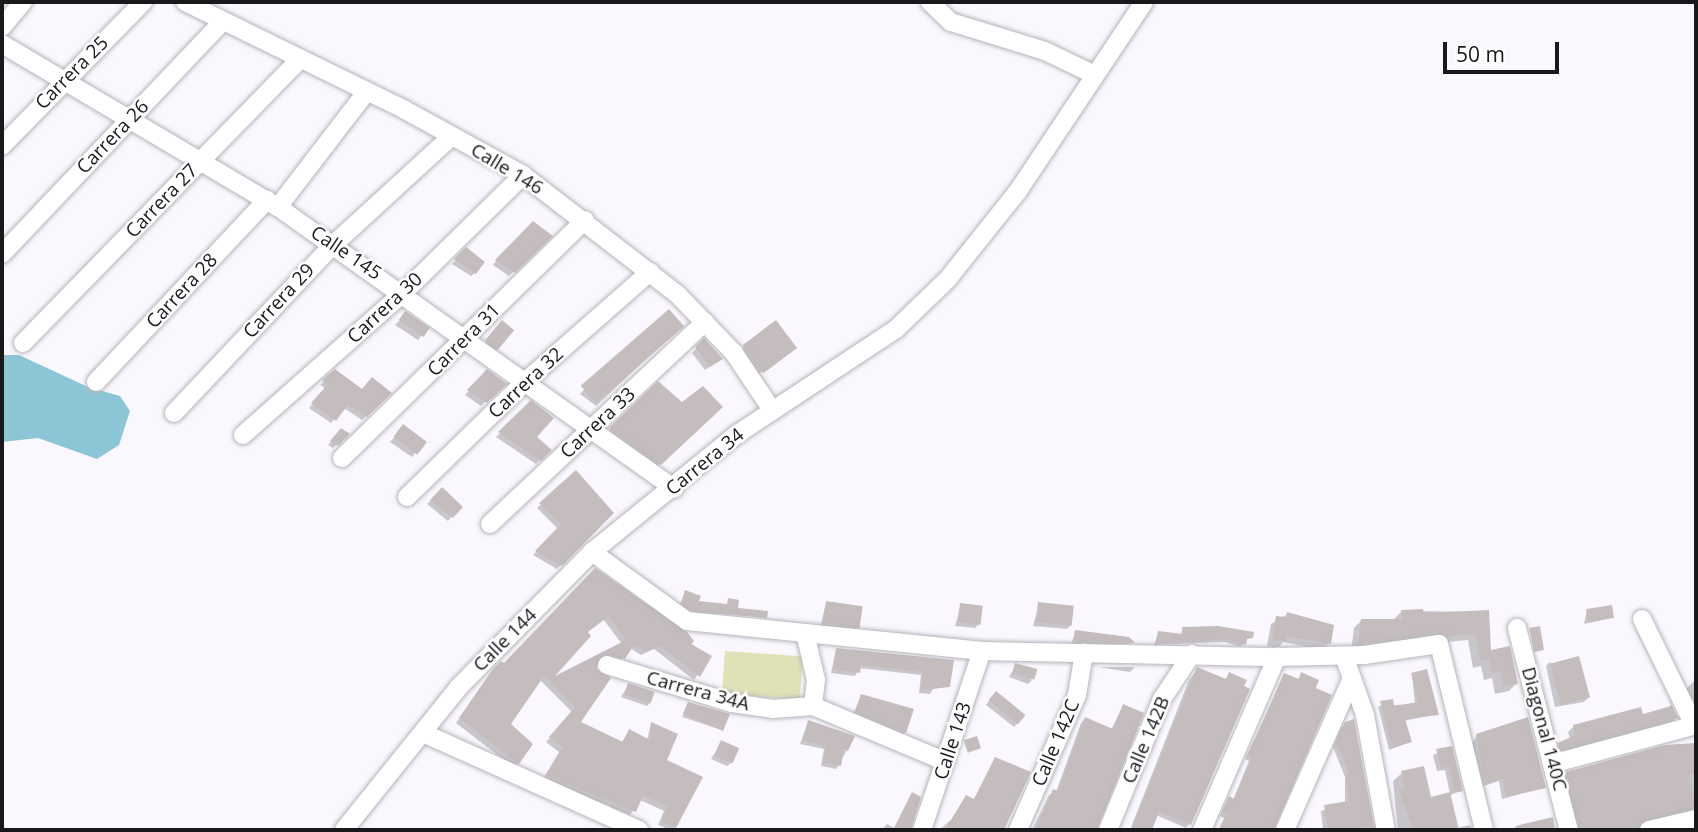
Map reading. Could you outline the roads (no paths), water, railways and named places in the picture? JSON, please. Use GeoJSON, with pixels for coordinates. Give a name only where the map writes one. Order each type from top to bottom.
{"type":"FeatureCollection","features":[{"type":"Feature","properties":{"kind":"street"},"geometry":{"type":"LineString","coordinates":[[2,27],[23,2]]}},
{"type":"Feature","properties":{"kind":"street","name":"Carrera 25"},"geometry":{"type":"LineString","coordinates":[[2,146],[143,2]]}},
{"type":"Feature","properties":{"kind":"street","name":"Calle 146"},"geometry":{"type":"LineString","coordinates":[[185,2],[367,91],[523,175],[650,272],[705,322],[734,353],[772,410]]}},
{"type":"Feature","properties":{"kind":"street"},"geometry":{"type":"LineString","coordinates":[[930,2],[951,22],[1045,51],[1095,75]]}},
{"type":"Feature","properties":{"kind":"street"},"geometry":{"type":"LineString","coordinates":[[949,2],[951,22]]}},
{"type":"Feature","properties":{"kind":"street","name":"Carrera 34"},"geometry":{"type":"LineString","coordinates":[[592,551],[674,488],[736,435],[896,329],[947,280],[1018,191],[1144,2]]}},
{"type":"Feature","properties":{"kind":"street","name":"Carrera 26"},"geometry":{"type":"LineString","coordinates":[[2,254],[223,21]]}},
{"type":"Feature","properties":{"kind":"street","name":"Calle 145"},"geometry":{"type":"LineString","coordinates":[[2,44],[132,117],[273,203],[527,380],[674,488]]}},
{"type":"Feature","properties":{"kind":"street","name":"Carrera 27"},"geometry":{"type":"LineString","coordinates":[[23,343],[300,59]]}},
{"type":"Feature","properties":{"kind":"street","name":"Carrera 28"},"geometry":{"type":"LineString","coordinates":[[96,382],[273,203],[367,91]]}},
{"type":"Feature","properties":{"kind":"street","name":"Carrera 29"},"geometry":{"type":"LineString","coordinates":[[174,414],[332,245],[451,137]]}},
{"type":"Feature","properties":{"kind":"street","name":"Carrera 30"},"geometry":{"type":"LineString","coordinates":[[243,435],[403,293],[523,175]]}},
{"type":"Feature","properties":{"kind":"street","name":"Carrera 31"},"geometry":{"type":"LineString","coordinates":[[342,458],[585,220]]}},
{"type":"Feature","properties":{"kind":"street","name":"Carrera 32"},"geometry":{"type":"LineString","coordinates":[[407,497],[527,380],[650,272]]}},
{"type":"Feature","properties":{"kind":"street","name":"Carrera 33"},"geometry":{"type":"LineString","coordinates":[[491,524],[705,322]]}},
{"type":"Feature","properties":{"kind":"street"},"geometry":{"type":"LineString","coordinates":[[592,551],[687,621],[982,650],[1277,657],[1344,656],[1439,644],[1484,830]]}},
{"type":"Feature","properties":{"kind":"street","name":"Calle 144"},"geometry":{"type":"LineString","coordinates":[[344,830],[458,688],[592,551]]}},
{"type":"Feature","properties":{"kind":"street"},"geometry":{"type":"LineString","coordinates":[[1555,763],[1695,725],[1642,619]]}},
{"type":"Feature","properties":{"kind":"street","name":"Diagonal 140C"},"geometry":{"type":"LineString","coordinates":[[1517,628],[1555,763],[1569,830]]}},
{"type":"Feature","properties":{"kind":"street"},"geometry":{"type":"LineString","coordinates":[[805,633],[816,680],[813,706]]}},
{"type":"Feature","properties":{"kind":"street","name":"Calle 143"},"geometry":{"type":"LineString","coordinates":[[922,830],[982,650]]}},
{"type":"Feature","properties":{"kind":"street","name":"Calle 142C"},"geometry":{"type":"LineString","coordinates":[[1018,830],[1077,695],[1084,653]]}},
{"type":"Feature","properties":{"kind":"street","name":"Calle 142B"},"geometry":{"type":"LineString","coordinates":[[1108,830],[1162,699],[1192,654]]}},
{"type":"Feature","properties":{"kind":"street"},"geometry":{"type":"LineString","coordinates":[[1344,656],[1365,715],[1387,830]]}},
{"type":"Feature","properties":{"kind":"street"},"geometry":{"type":"LineString","coordinates":[[1202,830],[1277,657]]}},
{"type":"Feature","properties":{"kind":"street","name":"Carrera 34A"},"geometry":{"type":"LineString","coordinates":[[607,665],[732,703],[773,709],[813,706],[946,762]]}},
{"type":"Feature","properties":{"kind":"street"},"geometry":{"type":"LineString","coordinates":[[1285,830],[1352,678]]}},
{"type":"Feature","properties":{"kind":"street"},"geometry":{"type":"LineString","coordinates":[[423,733],[639,830]]}},
{"type":"Feature","properties":{"kind":"street"},"geometry":{"type":"LineString","coordinates":[[1649,830],[1696,819]]}},
{"type":"Feature","properties":{"kind":"water"},"geometry":{"type":"Polygon","coordinates":[[[2,355],[19,355],[88,387],[120,396],[130,411],[119,445],[97,459],[38,438],[2,442],[2,355]]]}}]}
